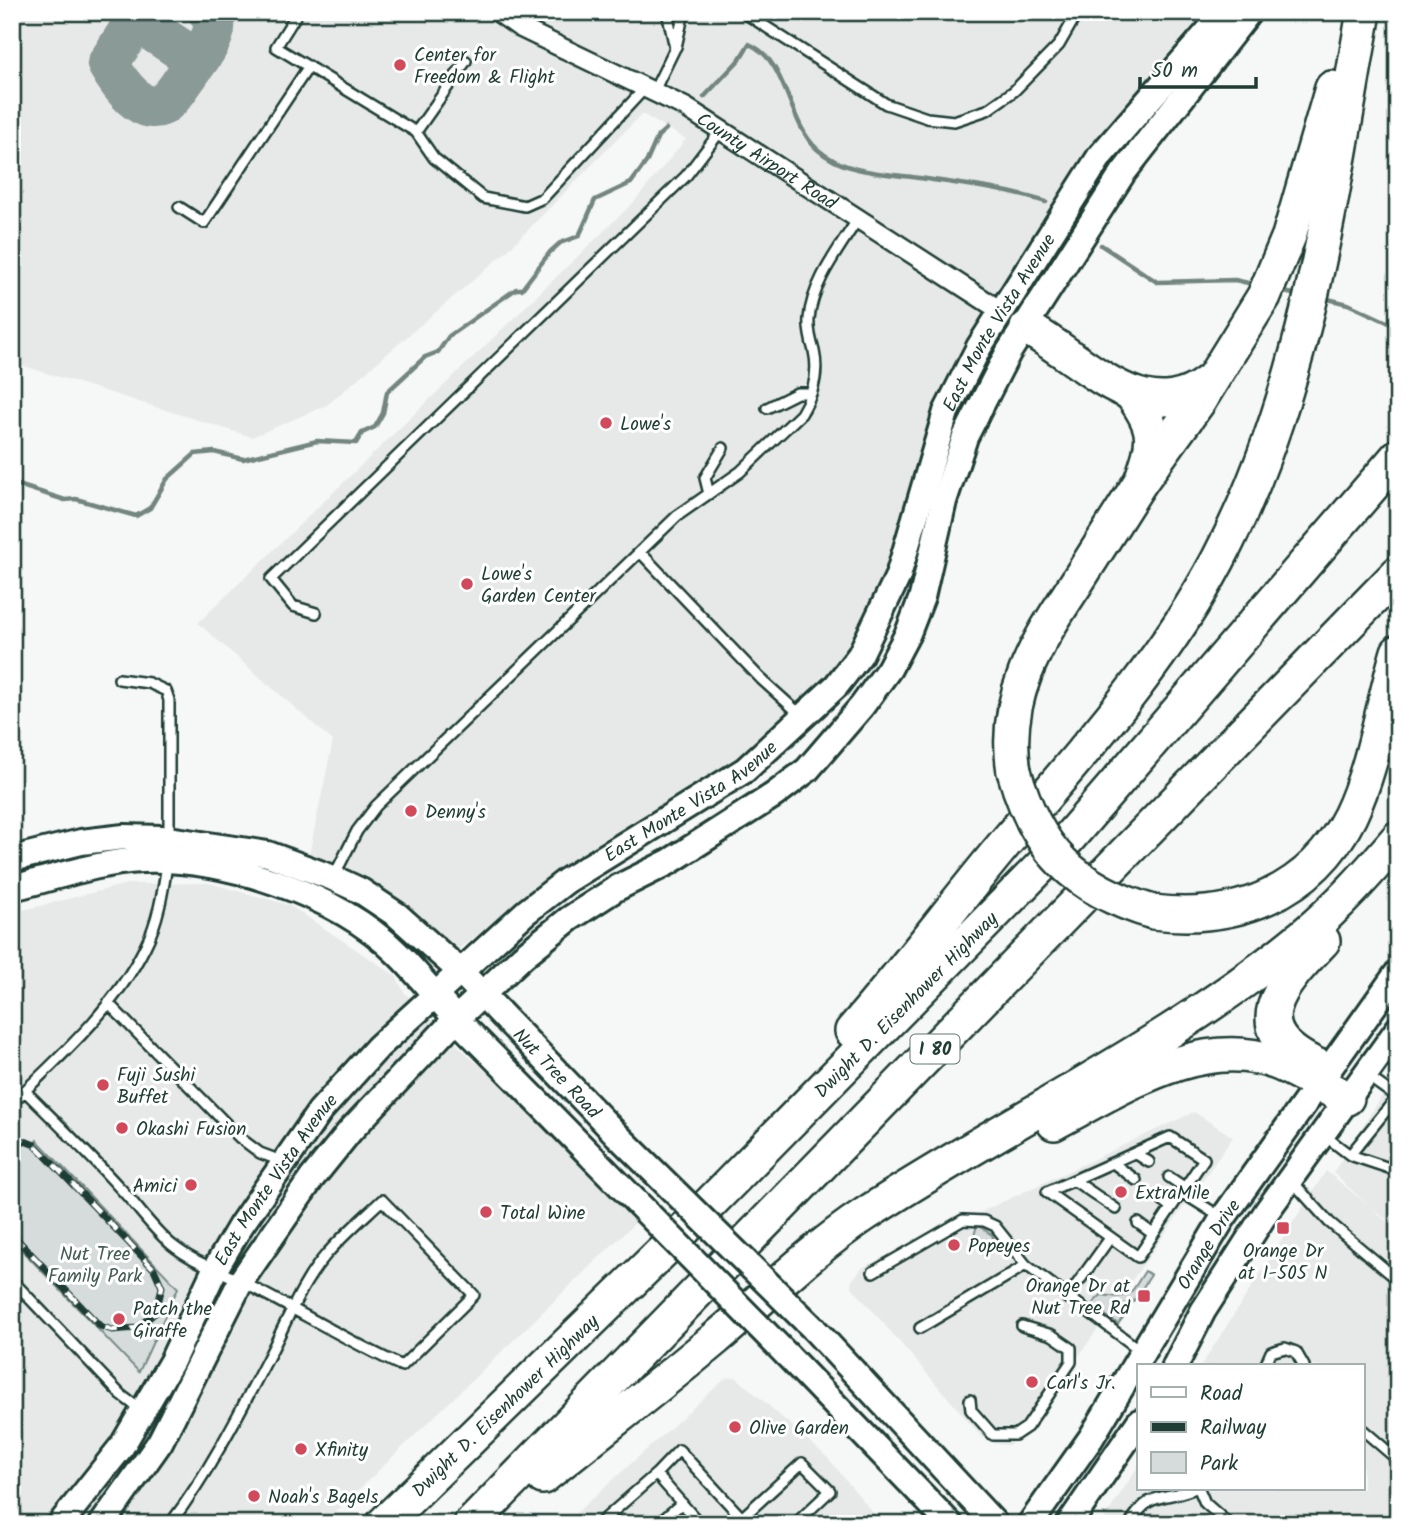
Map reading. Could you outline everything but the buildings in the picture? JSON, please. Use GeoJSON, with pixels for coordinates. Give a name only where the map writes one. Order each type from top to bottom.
{"type":"FeatureCollection","features":[{"type":"Feature","properties":{"kind":"highway"},"geometry":{"type":"LineString","coordinates":[[1354,12],[1289,236],[1267,288],[1199,401],[1141,481],[1032,653],[1014,700],[1011,722],[1014,771],[1036,830],[1071,872],[1092,888],[1120,902],[1153,912],[1207,915],[1262,901],[1314,865],[1339,834],[1362,785],[1398,652]]}},
{"type":"Feature","properties":{"kind":"highway"},"geometry":{"type":"LineString","coordinates":[[666,1248],[863,1019],[1163,652],[1219,557],[1280,411],[1310,299],[1364,12]]}},
{"type":"Feature","properties":{"kind":"highway"},"geometry":{"type":"LineString","coordinates":[[1014,319],[1132,395],[1147,416],[1153,432],[1152,450],[1141,481]]}},
{"type":"Feature","properties":{"kind":"highway"},"geometry":{"type":"LineString","coordinates":[[1132,395],[1172,401],[1192,395],[1209,382]]}},
{"type":"Feature","properties":{"kind":"highway","name":"Dwight D. Eisenhower Highway"},"geometry":{"type":"LineString","coordinates":[[383,1524],[666,1248],[1067,840],[1398,456]]}},
{"type":"Feature","properties":{"kind":"highway","name":"I 80"},"geometry":{"type":"LineString","coordinates":[[471,1524],[1398,573]]}},
{"type":"Feature","properties":{"kind":"highway"},"geometry":{"type":"LineString","coordinates":[[483,1524],[716,1338],[802,1261],[863,1216],[1200,1010],[1257,972],[1306,933],[1358,885],[1398,838]]}},
{"type":"Feature","properties":{"kind":"highway"},"geometry":{"type":"LineString","coordinates":[[1322,1077],[1284,1044],[1276,1026],[1274,1008],[1279,990],[1398,859]]}},
{"type":"Feature","properties":{"kind":"highway"},"geometry":{"type":"LineString","coordinates":[[863,1216],[888,1208],[1166,1067],[1192,1060],[1237,1055],[1280,1064],[1356,1086]]}},
{"type":"Feature","properties":{"kind":"main road","name":"East Monte Vista Avenue"},"geometry":{"type":"LineString","coordinates":[[102,1524],[160,1442],[241,1282],[312,1178],[350,1131],[482,993],[569,919],[618,888],[669,862],[774,795],[807,770],[862,706],[889,668],[908,633],[922,597],[944,501],[965,437],[1008,353],[1014,319],[1100,156],[1225,12]]}},
{"type":"Feature","properties":{"kind":"main road","name":"East Monte Vista Avenue"},"geometry":{"type":"LineString","coordinates":[[60,1524],[122,1446],[172,1361],[214,1270],[284,1162],[320,1111],[378,1047],[526,912],[566,881],[745,770],[836,686],[860,655],[879,619],[913,530],[934,444],[946,412],[1122,173],[1249,12]]}},
{"type":"Feature","properties":{"kind":"main road","name":"Nut Tree Road"},"geometry":{"type":"LineString","coordinates":[[12,859],[81,842],[124,836],[267,879],[351,919],[396,951],[456,1019],[950,1524]]}},
{"type":"Feature","properties":{"kind":"main road","name":"Nut Tree Road"},"geometry":{"type":"LineString","coordinates":[[12,888],[139,860],[168,850],[268,854],[361,891],[397,915],[461,972],[617,1135],[813,1328],[995,1524]]}},
{"type":"Feature","properties":{"kind":"main road","name":"Orange Drive"},"geometry":{"type":"LineString","coordinates":[[1030,1524],[1091,1438],[1223,1218],[1398,972]]}},
{"type":"Feature","properties":{"kind":"main road","name":"Orange Drive"},"geometry":{"type":"LineString","coordinates":[[1179,1364],[1203,1311],[1290,1179],[1397,1031]]}},
{"type":"Feature","properties":{"kind":"main road"},"geometry":{"type":"LineString","coordinates":[[1069,1524],[1137,1425]]}},
{"type":"Feature","properties":{"kind":"street","name":"County Airport Road"},"geometry":{"type":"LineString","coordinates":[[498,12],[545,40],[650,89],[722,129],[1014,319]]}},
{"type":"Feature","properties":{"kind":"lane"},"geometry":{"type":"LineString","coordinates":[[298,12],[276,47],[416,132],[434,158],[483,198],[524,206],[543,198],[650,89],[675,48],[684,12]]}},
{"type":"Feature","properties":{"kind":"lane"},"geometry":{"type":"LineString","coordinates":[[667,12],[675,48]]}},
{"type":"Feature","properties":{"kind":"lane"},"geometry":{"type":"LineString","coordinates":[[743,12],[886,104],[926,118],[954,121],[987,110],[1014,91],[1059,45],[1078,12]]}},
{"type":"Feature","properties":{"kind":"lane"},"geometry":{"type":"LineString","coordinates":[[416,132],[466,61]]}},
{"type":"Feature","properties":{"kind":"lane"},"geometry":{"type":"LineString","coordinates":[[179,207],[204,223],[309,66]]}},
{"type":"Feature","properties":{"kind":"lane"},"geometry":{"type":"LineString","coordinates":[[316,613],[293,606],[271,579],[686,176],[722,129]]}},
{"type":"Feature","properties":{"kind":"lane"},"geometry":{"type":"LineString","coordinates":[[333,878],[357,831],[376,806],[677,516],[740,472],[802,414],[816,375],[808,320],[814,297],[823,274],[859,217]]}},
{"type":"Feature","properties":{"kind":"lane"},"geometry":{"type":"LineString","coordinates":[[767,408],[797,393],[811,393]]}},
{"type":"Feature","properties":{"kind":"lane"},"geometry":{"type":"LineString","coordinates":[[709,494],[705,478],[723,448]]}},
{"type":"Feature","properties":{"kind":"lane"},"geometry":{"type":"LineString","coordinates":[[640,552],[761,679],[803,717]]}},
{"type":"Feature","properties":{"kind":"lane"},"geometry":{"type":"LineString","coordinates":[[12,1103],[83,1034],[108,1003],[145,947],[155,923],[168,850],[169,700],[166,691],[149,683],[119,680]]}},
{"type":"Feature","properties":{"kind":"lane"},"geometry":{"type":"LineString","coordinates":[[108,1003],[240,1138],[260,1153],[284,1162]]}},
{"type":"Feature","properties":{"kind":"lane"},"geometry":{"type":"LineString","coordinates":[[1350,1156],[1397,1097],[1356,1086]]}},
{"type":"Feature","properties":{"kind":"lane"},"geometry":{"type":"LineString","coordinates":[[25,1091],[171,1245],[292,1310],[342,1339],[402,1366],[474,1295],[382,1200],[324,1256],[292,1310],[210,1465],[170,1524]]}},
{"type":"Feature","properties":{"kind":"lane"},"geometry":{"type":"LineString","coordinates":[[1322,1134],[1350,1156],[1398,1171]]}},
{"type":"Feature","properties":{"kind":"lane"},"geometry":{"type":"LineString","coordinates":[[1170,1138],[1204,1159],[1138,1257],[1046,1192],[1113,1163],[1170,1138]]}},
{"type":"Feature","properties":{"kind":"lane"},"geometry":{"type":"LineString","coordinates":[[1135,1153],[1149,1162]]}},
{"type":"Feature","properties":{"kind":"lane"},"geometry":{"type":"LineString","coordinates":[[1113,1163],[1136,1180]]}},
{"type":"Feature","properties":{"kind":"lane"},"geometry":{"type":"LineString","coordinates":[[1169,1177],[1223,1218]]}},
{"type":"Feature","properties":{"kind":"lane"},"geometry":{"type":"LineString","coordinates":[[1290,1179],[1329,1222],[1398,1280]]}},
{"type":"Feature","properties":{"kind":"lane"},"geometry":{"type":"LineString","coordinates":[[1075,1181],[1115,1209]]}},
{"type":"Feature","properties":{"kind":"lane"},"geometry":{"type":"LineString","coordinates":[[1156,1196],[1171,1207]]}},
{"type":"Feature","properties":{"kind":"lane"},"geometry":{"type":"LineString","coordinates":[[873,1272],[963,1220],[984,1221],[995,1226],[1026,1265],[1142,1352]]}},
{"type":"Feature","properties":{"kind":"lane"},"geometry":{"type":"LineString","coordinates":[[1138,1223],[1153,1234]]}},
{"type":"Feature","properties":{"kind":"lane"},"geometry":{"type":"LineString","coordinates":[[1067,1298],[1110,1238]]}},
{"type":"Feature","properties":{"kind":"lane"},"geometry":{"type":"LineString","coordinates":[[920,1328],[1026,1265]]}},
{"type":"Feature","properties":{"kind":"lane"},"geometry":{"type":"LineString","coordinates":[[12,1280],[121,1395],[143,1412]]}},
{"type":"Feature","properties":{"kind":"lane"},"geometry":{"type":"LineString","coordinates":[[970,1400],[971,1410],[993,1435],[1015,1435],[1027,1427],[1071,1362],[1071,1348],[1052,1335],[1021,1326]]}},
{"type":"Feature","properties":{"kind":"lane"},"geometry":{"type":"LineString","coordinates":[[1266,1364],[1271,1352],[1285,1348],[1296,1352],[1303,1364]]}},
{"type":"Feature","properties":{"kind":"lane"},"geometry":{"type":"LineString","coordinates":[[1364,1431],[1398,1460]]}},
{"type":"Feature","properties":{"kind":"lane"},"geometry":{"type":"LineString","coordinates":[[599,1524],[679,1450],[738,1521],[802,1463],[830,1491],[795,1524]]}},
{"type":"Feature","properties":{"kind":"lane"},"geometry":{"type":"LineString","coordinates":[[656,1474],[700,1524]]}},
{"type":"Feature","properties":{"kind":"lane"},"geometry":{"type":"LineString","coordinates":[[1130,1524],[1138,1509],[1155,1496],[1188,1490]]}},
{"type":"Feature","properties":{"kind":"lane"},"geometry":{"type":"LineString","coordinates":[[1199,1490],[1205,1503],[1229,1524]]}},
{"type":"Feature","properties":{"kind":"lane"},"geometry":{"type":"LineString","coordinates":[[658,1524],[682,1503]]}},
{"type":"Feature","properties":{"kind":"shaded area"},"geometry":{"type":"Polygon","coordinates":[[[12,12],[1204,12],[1095,142],[964,351],[948,384],[911,485],[877,602],[830,678],[736,772],[596,847],[453,953],[306,869],[333,741],[198,623],[634,202],[686,139],[642,114],[507,251],[327,405],[252,437],[24,366],[12,366],[12,12]]]}},
{"type":"Feature","properties":{"kind":"shaded area"},"geometry":{"type":"Polygon","coordinates":[[[209,883],[289,905],[396,976],[404,992],[474,1061],[492,1072],[636,1222],[323,1524],[12,1524],[12,913],[127,884],[209,883]]]}},
{"type":"Feature","properties":{"kind":"shaded area"},"geometry":{"type":"Polygon","coordinates":[[[1398,1071],[1398,1228],[1370,1207],[1398,1231],[1398,1524],[1101,1524],[1137,1468],[1137,1490],[1364,1490],[1364,1364],[1202,1364],[1326,1171],[1368,1205],[1333,1173],[1398,1071]]]}},
{"type":"Feature","properties":{"kind":"shaded area"},"geometry":{"type":"Polygon","coordinates":[[[1194,1112],[1233,1137],[1021,1438],[1008,1445],[996,1444],[982,1437],[852,1287],[851,1282],[862,1268],[1194,1112]]]}},
{"type":"Feature","properties":{"kind":"shaded area"},"geometry":{"type":"Polygon","coordinates":[[[736,1377],[828,1458],[882,1524],[564,1524],[726,1378],[736,1377]]]}},
{"type":"Feature","properties":{"kind":"green space","name":"Nut Tree Family Park"},"geometry":{"type":"Polygon","coordinates":[[[12,1139],[32,1146],[37,1140],[178,1288],[139,1372],[12,1240],[12,1139]]]}},
{"type":"Feature","properties":{"kind":"green space"},"geometry":{"type":"Polygon","coordinates":[[[977,1225],[992,1235],[998,1248],[984,1256],[974,1236],[977,1225]]]}},
{"type":"Feature","properties":{"kind":"green space"},"geometry":{"type":"Polygon","coordinates":[[[1145,1271],[1151,1275],[1133,1302],[1120,1305],[1124,1316],[1118,1324],[1091,1305],[1101,1295],[1119,1296],[1129,1293],[1145,1271]]]}},
{"type":"Feature","properties":{"kind":"waterway"},"geometry":{"type":"LineString","coordinates":[[704,97],[739,60],[749,44],[762,52],[772,63],[807,138],[828,157],[865,171],[983,187],[1046,202]]}},
{"type":"Feature","properties":{"kind":"waterway"},"geometry":{"type":"LineString","coordinates":[[12,483],[65,500],[76,499],[136,516],[150,508],[167,479],[195,454],[214,452],[243,459],[317,441],[356,443],[362,433],[375,427],[383,413],[387,392],[425,357],[438,352],[449,336],[516,289],[522,289],[560,243],[579,236],[595,200],[631,183],[647,161],[658,136],[666,129]]}},
{"type":"Feature","properties":{"kind":"waterway"},"geometry":{"type":"LineString","coordinates":[[1101,245],[1157,282],[1235,280],[1257,285]]}},
{"type":"Feature","properties":{"kind":"waterway"},"geometry":{"type":"LineString","coordinates":[[1279,291],[1298,295]]}},
{"type":"Feature","properties":{"kind":"waterway"},"geometry":{"type":"LineString","coordinates":[[1324,298],[1348,304],[1398,327]]}},
{"type":"Feature","properties":{"kind":"taxiway"},"geometry":{"type":"LineString","coordinates":[[141,12],[108,64],[125,89],[150,107],[159,106],[171,97],[205,49],[214,27],[209,12]]}},
{"type":"Feature","properties":{"kind":"taxiway"},"geometry":{"type":"LineString","coordinates":[[136,20],[183,51],[191,53],[203,50]]}},
{"type":"Feature","properties":{"kind":"railway"},"geometry":{"type":"LineString","coordinates":[[12,1136],[35,1145],[154,1269],[162,1287],[156,1312],[137,1328],[112,1330],[100,1326],[12,1234]]}},
{"type":"Feature","properties":{"kind":"place","name":"Center for Freedom & Flight"},"geometry":{"type":"Point","coordinates":[400,65]}},
{"type":"Feature","properties":{"kind":"place","name":"Lowe's"},"geometry":{"type":"Point","coordinates":[606,423]}},
{"type":"Feature","properties":{"kind":"place","name":"Lowe's Garden Center"},"geometry":{"type":"Point","coordinates":[467,584]}},
{"type":"Feature","properties":{"kind":"place","name":"Denny's"},"geometry":{"type":"Point","coordinates":[411,811]}},
{"type":"Feature","properties":{"kind":"place","name":"Fuji Sushi Buffet"},"geometry":{"type":"Point","coordinates":[103,1085]}},
{"type":"Feature","properties":{"kind":"place","name":"Okashi Fusion"},"geometry":{"type":"Point","coordinates":[122,1128]}},
{"type":"Feature","properties":{"kind":"place","name":"Amici"},"geometry":{"type":"Point","coordinates":[191,1185]}},
{"type":"Feature","properties":{"kind":"place","name":"ExtraMile"},"geometry":{"type":"Point","coordinates":[1121,1192]}},
{"type":"Feature","properties":{"kind":"place","name":"Total Wine"},"geometry":{"type":"Point","coordinates":[486,1212]}},
{"type":"Feature","properties":{"kind":"place","name":"Orange Dr at I-505 N"},"geometry":{"type":"Point","coordinates":[1283,1228]}},
{"type":"Feature","properties":{"kind":"place","name":"Popeyes"},"geometry":{"type":"Point","coordinates":[954,1245]}},
{"type":"Feature","properties":{"kind":"place","name":"Orange Dr at Nut Tree Rd"},"geometry":{"type":"Point","coordinates":[1144,1296]}},
{"type":"Feature","properties":{"kind":"place","name":"Patch the Giraffe"},"geometry":{"type":"Point","coordinates":[119,1319]}},
{"type":"Feature","properties":{"kind":"place","name":"Carl's Jr."},"geometry":{"type":"Point","coordinates":[1032,1382]}},
{"type":"Feature","properties":{"kind":"place","name":"Olive Garden"},"geometry":{"type":"Point","coordinates":[735,1427]}},
{"type":"Feature","properties":{"kind":"place","name":"Xfinity"},"geometry":{"type":"Point","coordinates":[301,1449]}},
{"type":"Feature","properties":{"kind":"place","name":"Noah's Bagels"},"geometry":{"type":"Point","coordinates":[254,1496]}}]}
